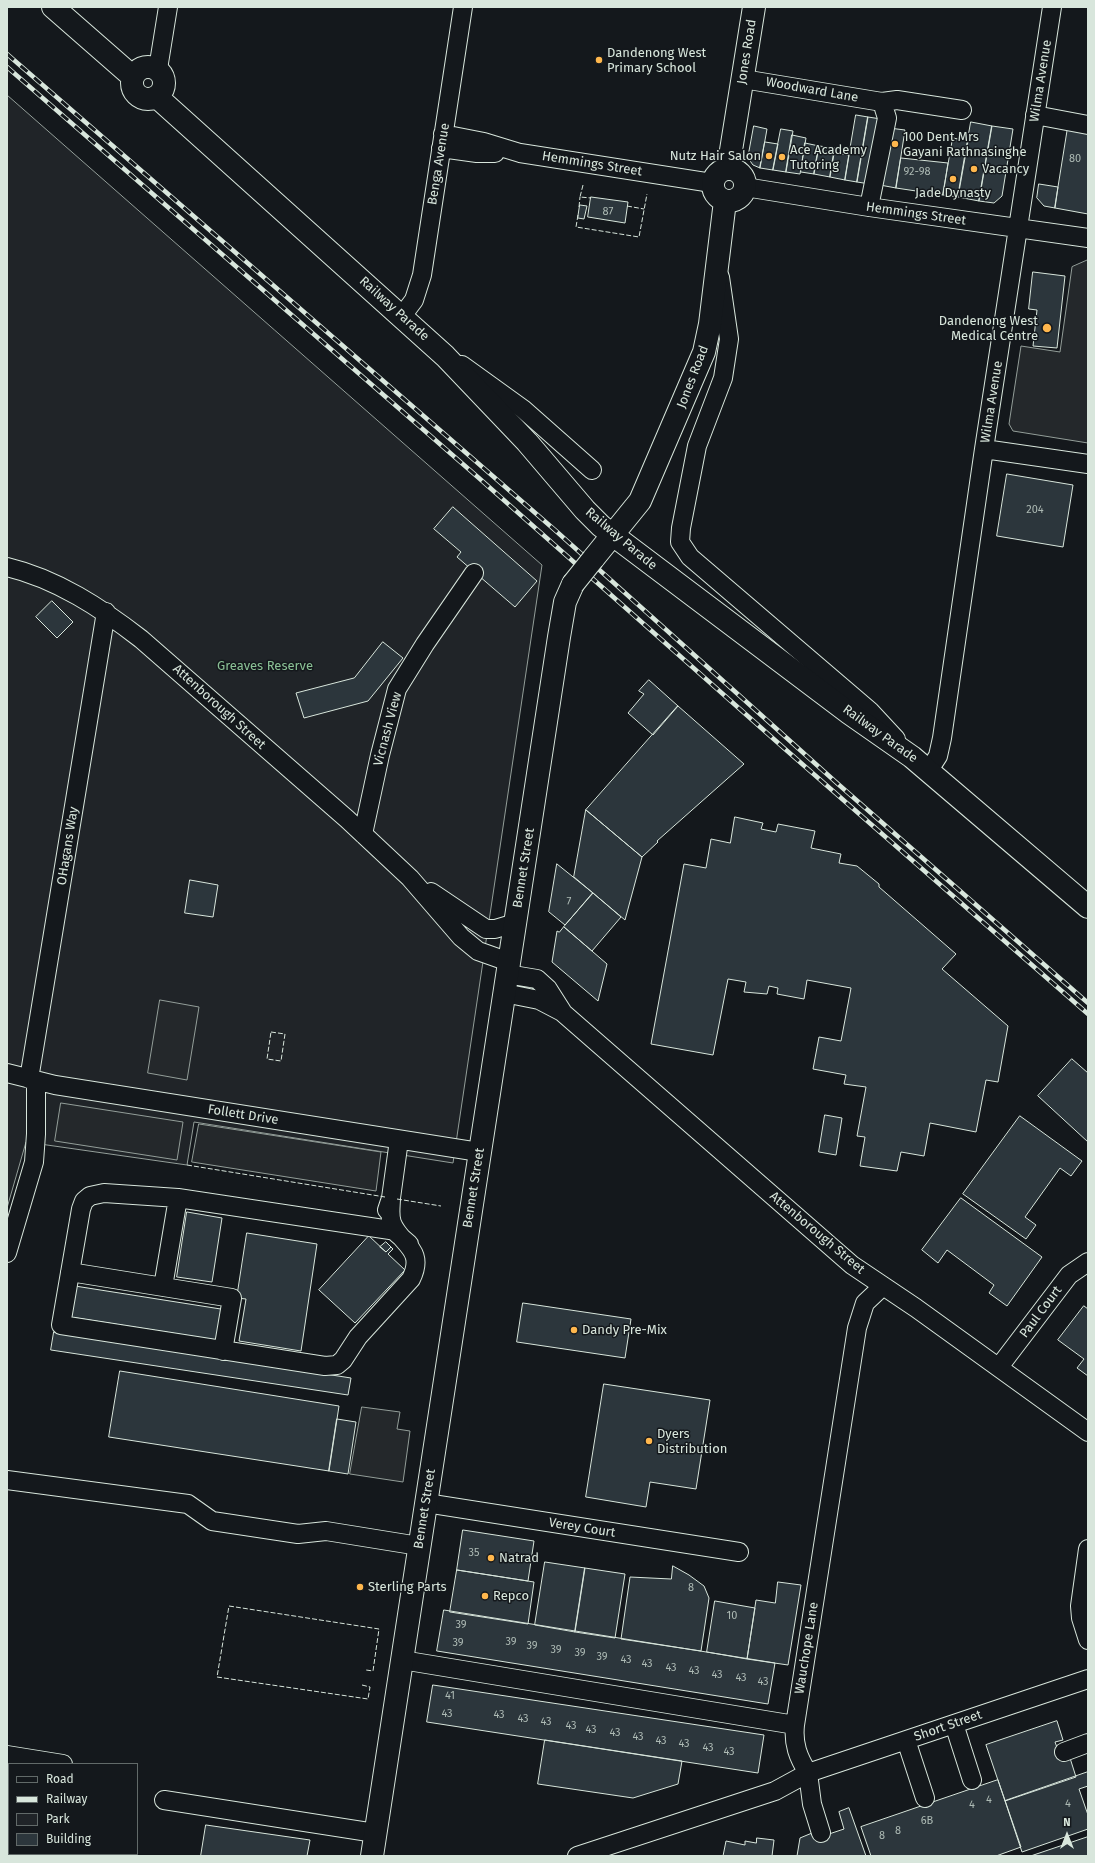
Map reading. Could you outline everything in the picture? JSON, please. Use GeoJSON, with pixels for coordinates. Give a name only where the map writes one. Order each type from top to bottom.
{"type":"FeatureCollection","features":[{"type":"Feature","properties":{"kind":"main road"},"geometry":{"type":"LineString","coordinates":[[53,7],[133,77]]}},
{"type":"Feature","properties":{"kind":"main road","name":"Jones Road"},"geometry":{"type":"LineString","coordinates":[[728,169],[754,7]]}},
{"type":"Feature","properties":{"kind":"main road"},"geometry":{"type":"LineString","coordinates":[[144,67],[158,70],[162,73],[165,83],[164,88],[157,97],[148,99],[138,95],[133,87],[133,77],[144,67]]}},
{"type":"Feature","properties":{"kind":"main road","name":"Railway Parade"},"geometry":{"type":"LineString","coordinates":[[157,97],[402,316],[481,391],[585,510],[612,536],[849,713],[929,770],[1088,907]]}},
{"type":"Feature","properties":{"kind":"main road"},"geometry":{"type":"LineString","coordinates":[[733,169],[742,176],[745,187],[741,196],[736,200],[725,201],[715,194],[712,183],[718,172],[733,169]]}},
{"type":"Feature","properties":{"kind":"main road","name":"Jones Road"},"geometry":{"type":"LineString","coordinates":[[612,536],[630,516],[642,497],[702,356],[709,331],[725,201]]}},
{"type":"Feature","properties":{"kind":"main road","name":"Bennet Street"},"geometry":{"type":"LineString","coordinates":[[372,1856],[558,637],[565,602],[573,584],[612,536]]}},
{"type":"Feature","properties":{"kind":"street"},"geometry":{"type":"LineString","coordinates":[[158,70],[168,7]]}},
{"type":"Feature","properties":{"kind":"street","name":"Benga Avenue"},"geometry":{"type":"LineString","coordinates":[[402,316],[414,300],[420,284],[463,7]]}},
{"type":"Feature","properties":{"kind":"street","name":"Wilma Avenue"},"geometry":{"type":"LineString","coordinates":[[929,770],[938,756],[941,745],[984,449],[1052,7]]}},
{"type":"Feature","properties":{"kind":"street","name":"Woodward Lane"},"geometry":{"type":"LineString","coordinates":[[743,79],[882,102],[897,100],[962,110]]}},
{"type":"Feature","properties":{"kind":"street"},"geometry":{"type":"LineString","coordinates":[[869,207],[887,118],[882,102]]}},
{"type":"Feature","properties":{"kind":"street"},"geometry":{"type":"LineString","coordinates":[[1035,115],[1088,124]]}},
{"type":"Feature","properties":{"kind":"street","name":"Hemmings Street"},"geometry":{"type":"LineString","coordinates":[[442,141],[477,153],[520,153],[712,183]]}},
{"type":"Feature","properties":{"kind":"street","name":"Hemmings Street"},"geometry":{"type":"LineString","coordinates":[[745,187],[869,207],[1088,238]]}},
{"type":"Feature","properties":{"kind":"street"},"geometry":{"type":"LineString","coordinates":[[718,264],[729,339],[723,378],[711,406],[696,450],[681,528],[681,545],[690,557],[870,710],[912,757]]}},
{"type":"Feature","properties":{"kind":"street"},"geometry":{"type":"LineString","coordinates":[[429,341],[507,397],[592,470]]}},
{"type":"Feature","properties":{"kind":"street"},"geometry":{"type":"LineString","coordinates":[[984,449],[1088,464]]}},
{"type":"Feature","properties":{"kind":"street","name":"Attenborough Street"},"geometry":{"type":"LineString","coordinates":[[7,567],[52,582],[106,612],[166,660],[364,834],[410,878],[461,937],[473,947],[487,955],[507,976],[537,979],[548,989],[562,1012],[852,1265],[916,1308],[1088,1432]]}},
{"type":"Feature","properties":{"kind":"street","name":"Vicnash View"},"geometry":{"type":"LineString","coordinates":[[364,834],[380,755],[397,689],[424,644],[474,573]]}},
{"type":"Feature","properties":{"kind":"street","name":"OHagans Way"},"geometry":{"type":"LineString","coordinates":[[7,1253],[30,1180],[36,1155],[32,1080],[106,612]]}},
{"type":"Feature","properties":{"kind":"street","name":"Attenborough Street"},"geometry":{"type":"LineString","coordinates":[[410,878],[484,928],[493,929],[515,923]]}},
{"type":"Feature","properties":{"kind":"street","name":"Follett Drive"},"geometry":{"type":"LineString","coordinates":[[7,1073],[32,1080],[480,1152]]}},
{"type":"Feature","properties":{"kind":"street"},"geometry":{"type":"LineString","coordinates":[[399,1140],[391,1198],[391,1218],[393,1225],[409,1244],[413,1250],[414,1259],[411,1279],[361,1334],[343,1360],[337,1365],[325,1366],[61,1325],[81,1209],[84,1201],[90,1196],[104,1193],[178,1198],[393,1231],[409,1244]]}},
{"type":"Feature","properties":{"kind":"street"},"geometry":{"type":"LineString","coordinates":[[163,1287],[178,1198]]}},
{"type":"Feature","properties":{"kind":"street"},"geometry":{"type":"LineString","coordinates":[[357,1225],[368,1224],[378,1219],[387,1210],[391,1198]]}},
{"type":"Feature","properties":{"kind":"street","name":"Paul Court"},"geometry":{"type":"LineString","coordinates":[[999,1367],[1069,1275],[1088,1262]]}},
{"type":"Feature","properties":{"kind":"street"},"geometry":{"type":"LineString","coordinates":[[70,1272],[232,1298],[223,1351]]}},
{"type":"Feature","properties":{"kind":"street","name":"Wauchope Lane"},"geometry":{"type":"LineString","coordinates":[[808,1773],[797,1753],[794,1738],[795,1725],[857,1328],[865,1303],[883,1286]]}},
{"type":"Feature","properties":{"kind":"street"},"geometry":{"type":"LineString","coordinates":[[7,1480],[188,1504],[212,1521],[298,1534],[326,1531],[419,1546]]}},
{"type":"Feature","properties":{"kind":"street","name":"Verey Court"},"geometry":{"type":"LineString","coordinates":[[426,1503],[739,1552]]}},
{"type":"Feature","properties":{"kind":"street"},"geometry":{"type":"LineString","coordinates":[[1088,1549],[1080,1606],[1083,1624],[1088,1640]]}},
{"type":"Feature","properties":{"kind":"street"},"geometry":{"type":"LineString","coordinates":[[402,1660],[795,1725]]}},
{"type":"Feature","properties":{"kind":"street","name":"Short Street"},"geometry":{"type":"LineString","coordinates":[[808,1773],[1088,1679]]}},
{"type":"Feature","properties":{"kind":"street"},"geometry":{"type":"LineString","coordinates":[[954,1724],[972,1780]]}},
{"type":"Feature","properties":{"kind":"street"},"geometry":{"type":"LineString","coordinates":[[906,1740],[925,1798]]}},
{"type":"Feature","properties":{"kind":"street"},"geometry":{"type":"LineString","coordinates":[[1064,1752],[1088,1743]]}},
{"type":"Feature","properties":{"kind":"street"},"geometry":{"type":"LineString","coordinates":[[7,1755],[57,1763]]}},
{"type":"Feature","properties":{"kind":"street"},"geometry":{"type":"LineString","coordinates":[[577,1856],[775,1791],[808,1773],[812,1804],[821,1833]]}},
{"type":"Feature","properties":{"kind":"street"},"geometry":{"type":"LineString","coordinates":[[164,1800],[375,1833]]}},
{"type":"Feature","properties":{"kind":"green space","name":"Greaves Reserve"},"geometry":{"type":"Polygon","coordinates":[[[7,95],[542,565],[453,1163],[194,1122],[187,1165],[26,1142],[7,1208],[7,95]]]}},
{"type":"Feature","properties":{"kind":"shaded area"},"geometry":{"type":"Polygon","coordinates":[[[1088,260],[1088,443],[1013,431],[1009,424],[1021,346],[1060,352],[1072,267],[1088,260]]]}},
{"type":"Feature","properties":{"kind":"shaded area"},"geometry":{"type":"Polygon","coordinates":[[[160,1000],[199,1007],[187,1080],[148,1073],[160,1000]]]}},
{"type":"Feature","properties":{"kind":"shaded area"},"geometry":{"type":"Polygon","coordinates":[[[61,1103],[183,1122],[177,1160],[55,1141],[61,1103]]]}},
{"type":"Feature","properties":{"kind":"shaded area"},"geometry":{"type":"Polygon","coordinates":[[[199,1124],[381,1152],[376,1191],[192,1162],[199,1124]]]}},
{"type":"Feature","properties":{"kind":"shaded area"},"geometry":{"type":"Polygon","coordinates":[[[362,1407],[400,1412],[397,1429],[410,1431],[403,1482],[350,1474],[362,1407]]]}},
{"type":"Feature","properties":{"kind":"building"},"geometry":{"type":"Polygon","coordinates":[[[856,115],[868,117],[857,182],[845,180],[856,115]]]}},
{"type":"Feature","properties":{"kind":"building"},"geometry":{"type":"Polygon","coordinates":[[[868,117],[881,119],[870,184],[857,182],[868,117]]]}},
{"type":"Feature","properties":{"kind":"building","name":"Vacancy"},"geometry":{"type":"Polygon","coordinates":[[[971,122],[992,126],[979,201],[958,197],[971,122]]]}},
{"type":"Feature","properties":{"kind":"building"},"geometry":{"type":"Polygon","coordinates":[[[754,126],[767,129],[760,168],[753,165],[748,158],[754,126]]]}},
{"type":"Feature","properties":{"kind":"building"},"geometry":{"type":"Polygon","coordinates":[[[992,126],[1013,129],[1002,196],[994,203],[979,201],[992,126]]]}},
{"type":"Feature","properties":{"kind":"building"},"geometry":{"type":"Polygon","coordinates":[[[1068,127],[1088,130],[1088,214],[1055,208],[1068,127]]]}},
{"type":"Feature","properties":{"kind":"building","name":"100 Dent Mrs Gayani Rathnasinghe"},"geometry":{"type":"Polygon","coordinates":[[[889,128],[905,130],[896,188],[880,185],[889,128]]]}},
{"type":"Feature","properties":{"kind":"building","name":"Ace Academy Tutoring"},"geometry":{"type":"Polygon","coordinates":[[[781,129],[793,131],[786,172],[773,170],[781,129]]]}},
{"type":"Feature","properties":{"kind":"building"},"geometry":{"type":"Polygon","coordinates":[[[792,135],[806,138],[800,174],[786,172],[792,135]]]}},
{"type":"Feature","properties":{"kind":"building","name":"Jade Dynasty"},"geometry":{"type":"Polygon","coordinates":[[[953,138],[968,141],[958,197],[943,195],[953,138]]]}},
{"type":"Feature","properties":{"kind":"building","name":"Nutz Hair Salon"},"geometry":{"type":"Polygon","coordinates":[[[765,142],[778,144],[773,170],[760,168],[765,142]]]}},
{"type":"Feature","properties":{"kind":"building"},"geometry":{"type":"Polygon","coordinates":[[[805,143],[819,146],[814,174],[801,172],[805,143]]]}},
{"type":"Feature","properties":{"kind":"building"},"geometry":{"type":"Polygon","coordinates":[[[819,146],[835,148],[830,177],[814,174],[819,146]]]}},
{"type":"Feature","properties":{"kind":"building"},"geometry":{"type":"Polygon","coordinates":[[[834,153],[849,155],[845,180],[830,177],[834,153]]]}},
{"type":"Feature","properties":{"kind":"building"},"geometry":{"type":"Polygon","coordinates":[[[901,158],[948,163],[943,195],[896,188],[901,158]]]}},
{"type":"Feature","properties":{"kind":"building"},"geometry":{"type":"Polygon","coordinates":[[[1039,184],[1058,187],[1055,208],[1044,206],[1037,198],[1039,184]]]}},
{"type":"Feature","properties":{"kind":"building"},"geometry":{"type":"Polygon","coordinates":[[[591,197],[628,202],[625,223],[588,217],[591,197]]]}},
{"type":"Feature","properties":{"kind":"building"},"geometry":{"type":"Polygon","coordinates":[[[580,205],[587,206],[584,219],[578,218],[580,205]]]}},
{"type":"Feature","properties":{"kind":"building","name":"Dandenong West Medical Centre"},"geometry":{"type":"Polygon","coordinates":[[[1033,272],[1065,276],[1057,348],[1033,346],[1037,310],[1029,309],[1033,272]]]}},
{"type":"Feature","properties":{"kind":"building"},"geometry":{"type":"Polygon","coordinates":[[[1007,474],[1073,485],[1063,547],[997,536],[1007,474]]]}},
{"type":"Feature","properties":{"kind":"building"},"geometry":{"type":"Polygon","coordinates":[[[453,507],[537,581],[515,607],[457,557],[461,552],[434,529],[453,507]]]}},
{"type":"Feature","properties":{"kind":"building"},"geometry":{"type":"Polygon","coordinates":[[[52,601],[73,622],[57,638],[36,617],[52,601]]]}},
{"type":"Feature","properties":{"kind":"building"},"geometry":{"type":"Polygon","coordinates":[[[383,642],[403,658],[368,701],[304,718],[296,693],[354,678],[383,642]]]}},
{"type":"Feature","properties":{"kind":"building"},"geometry":{"type":"Polygon","coordinates":[[[649,680],[678,706],[653,735],[628,713],[644,694],[639,691],[649,680]]]}},
{"type":"Feature","properties":{"kind":"building"},"geometry":{"type":"Polygon","coordinates":[[[678,706],[744,764],[657,841],[658,842],[642,857],[586,810],[678,706]]]}},
{"type":"Feature","properties":{"kind":"building"},"geometry":{"type":"Polygon","coordinates":[[[586,810],[642,857],[625,920],[574,877],[586,810]]]}},
{"type":"Feature","properties":{"kind":"building"},"geometry":{"type":"Polygon","coordinates":[[[735,817],[763,823],[761,829],[776,832],[778,824],[815,831],[811,848],[841,854],[839,863],[857,866],[956,954],[942,969],[1008,1026],[998,1082],[986,1080],[976,1132],[930,1123],[924,1156],[901,1152],[897,1171],[860,1166],[865,1137],[857,1136],[866,1087],[844,1084],[846,1075],[813,1069],[819,1037],[841,1041],[851,988],[807,980],[804,999],[777,994],[778,988],[769,986],[767,994],[744,992],[746,982],[728,979],[713,1055],[651,1044],[684,864],[706,868],[711,839],[730,843],[735,817]]]}},
{"type":"Feature","properties":{"kind":"building"},"geometry":{"type":"Polygon","coordinates":[[[557,864],[593,893],[565,925],[549,912],[557,864]]]}},
{"type":"Feature","properties":{"kind":"building"},"geometry":{"type":"Polygon","coordinates":[[[190,880],[218,885],[213,917],[185,913],[190,880]]]}},
{"type":"Feature","properties":{"kind":"building"},"geometry":{"type":"Polygon","coordinates":[[[593,893],[621,917],[592,951],[564,927],[593,893]]]}},
{"type":"Feature","properties":{"kind":"building"},"geometry":{"type":"Polygon","coordinates":[[[564,927],[607,964],[598,1001],[552,962],[557,931],[559,932],[564,927]]]}},
{"type":"Feature","properties":{"kind":"building"},"geometry":{"type":"Polygon","coordinates":[[[1072,1059],[1088,1073],[1088,1142],[1038,1096],[1072,1059]]]}},
{"type":"Feature","properties":{"kind":"building"},"geometry":{"type":"Polygon","coordinates":[[[825,1115],[842,1118],[836,1155],[819,1152],[825,1115]]]}},
{"type":"Feature","properties":{"kind":"building"},"geometry":{"type":"Polygon","coordinates":[[[1020,1116],[1082,1161],[1071,1176],[1060,1168],[1025,1217],[1036,1225],[1026,1239],[963,1194],[1020,1116]]]}},
{"type":"Feature","properties":{"kind":"building"},"geometry":{"type":"Polygon","coordinates":[[[961,1198],[1042,1257],[1007,1306],[989,1293],[994,1285],[947,1250],[938,1263],[922,1250],[961,1198]]]}},
{"type":"Feature","properties":{"kind":"building"},"geometry":{"type":"Polygon","coordinates":[[[187,1212],[222,1218],[212,1282],[177,1277],[187,1212]]]}},
{"type":"Feature","properties":{"kind":"building"},"geometry":{"type":"Polygon","coordinates":[[[247,1233],[317,1244],[301,1351],[239,1341],[246,1299],[237,1298],[247,1233]]]}},
{"type":"Feature","properties":{"kind":"building"},"geometry":{"type":"Polygon","coordinates":[[[369,1236],[386,1252],[391,1247],[393,1249],[388,1254],[405,1270],[355,1323],[319,1290],[369,1236]]]}},
{"type":"Feature","properties":{"kind":"building"},"geometry":{"type":"Polygon","coordinates":[[[386,1242],[391,1247],[386,1252],[380,1247],[386,1242]]]}},
{"type":"Feature","properties":{"kind":"building"},"geometry":{"type":"Polygon","coordinates":[[[75,1286],[227,1310],[222,1341],[70,1317],[75,1286]]]}},
{"type":"Feature","properties":{"kind":"building","name":"Dandy Pre-Mix"},"geometry":{"type":"Polygon","coordinates":[[[523,1303],[631,1319],[625,1358],[517,1342],[523,1303]]]}},
{"type":"Feature","properties":{"kind":"building"},"geometry":{"type":"Polygon","coordinates":[[[1084,1306],[1088,1309],[1088,1376],[1077,1368],[1084,1359],[1058,1340],[1084,1306]]]}},
{"type":"Feature","properties":{"kind":"building"},"geometry":{"type":"Polygon","coordinates":[[[54,1332],[351,1378],[348,1395],[51,1350],[54,1332]]]}},
{"type":"Feature","properties":{"kind":"building"},"geometry":{"type":"Polygon","coordinates":[[[120,1371],[339,1406],[329,1471],[109,1437],[120,1371]]]}},
{"type":"Feature","properties":{"kind":"building","name":"Dyers Distribution"},"geometry":{"type":"Polygon","coordinates":[[[604,1384],[710,1400],[696,1489],[650,1482],[646,1507],[586,1497],[604,1384]]]}},
{"type":"Feature","properties":{"kind":"building"},"geometry":{"type":"Polygon","coordinates":[[[337,1419],[356,1422],[348,1474],[329,1471],[337,1419]]]}},
{"type":"Feature","properties":{"kind":"building"},"geometry":{"type":"Polygon","coordinates":[[[463,1530],[534,1541],[528,1581],[457,1570],[463,1530]]]}},
{"type":"Feature","properties":{"kind":"building"},"geometry":{"type":"Polygon","coordinates":[[[545,1562],[585,1568],[575,1632],[535,1625],[545,1562]]]}},
{"type":"Feature","properties":{"kind":"building"},"geometry":{"type":"Polygon","coordinates":[[[673,1566],[704,1586],[709,1598],[701,1651],[621,1639],[630,1577],[671,1579],[673,1566]]]}},
{"type":"Feature","properties":{"kind":"building"},"geometry":{"type":"Polygon","coordinates":[[[585,1568],[625,1574],[615,1638],[575,1632],[585,1568]]]}},
{"type":"Feature","properties":{"kind":"building"},"geometry":{"type":"Polygon","coordinates":[[[457,1570],[534,1582],[528,1624],[450,1612],[457,1570]]]}},
{"type":"Feature","properties":{"kind":"building"},"geometry":{"type":"Polygon","coordinates":[[[778,1582],[801,1585],[788,1665],[747,1659],[756,1600],[775,1603],[778,1582]]]}},
{"type":"Feature","properties":{"kind":"building"},"geometry":{"type":"Polygon","coordinates":[[[715,1601],[755,1608],[747,1659],[707,1652],[715,1601]]]}},
{"type":"Feature","properties":{"kind":"building"},"geometry":{"type":"Polygon","coordinates":[[[444,1610],[775,1663],[768,1704],[437,1651],[444,1610]]]}},
{"type":"Feature","properties":{"kind":"building"},"geometry":{"type":"Polygon","coordinates":[[[433,1685],[764,1735],[758,1773],[427,1722],[433,1685]]]}},
{"type":"Feature","properties":{"kind":"building"},"geometry":{"type":"Polygon","coordinates":[[[1057,1721],[1063,1740],[1055,1742],[1062,1761],[1070,1758],[1076,1777],[1005,1801],[986,1745],[1057,1721]]]}},
{"type":"Feature","properties":{"kind":"building"},"geometry":{"type":"Polygon","coordinates":[[[545,1740],[682,1761],[678,1784],[633,1798],[538,1784],[545,1740]]]}},
{"type":"Feature","properties":{"kind":"building"},"geometry":{"type":"Polygon","coordinates":[[[1088,1772],[1088,1786],[1079,1789],[1088,1815],[1088,1829],[1022,1852],[1005,1801],[1088,1772]]]}},
{"type":"Feature","properties":{"kind":"building"},"geometry":{"type":"Polygon","coordinates":[[[998,1780],[1021,1847],[996,1856],[871,1856],[861,1827],[998,1780]]]}},
{"type":"Feature","properties":{"kind":"building"},"geometry":{"type":"Polygon","coordinates":[[[849,1808],[866,1856],[797,1856],[800,1838],[812,1833],[814,1839],[844,1829],[839,1812],[849,1808]]]}},
{"type":"Feature","properties":{"kind":"building"},"geometry":{"type":"Polygon","coordinates":[[[206,1825],[310,1840],[307,1856],[201,1856],[206,1825]]]}},
{"type":"Feature","properties":{"kind":"building"},"geometry":{"type":"Polygon","coordinates":[[[1088,1837],[1088,1856],[1031,1856],[1088,1837]]]}},
{"type":"Feature","properties":{"kind":"building"},"geometry":{"type":"Polygon","coordinates":[[[757,1838],[774,1840],[772,1856],[723,1856],[726,1841],[745,1845],[745,1841],[756,1843],[757,1838]]]}},
{"type":"Feature","properties":{"kind":"railway"},"geometry":{"type":"LineString","coordinates":[[7,54],[556,531],[838,784],[1088,1003]]}},
{"type":"Feature","properties":{"kind":"railway"},"geometry":{"type":"LineString","coordinates":[[7,67],[480,479],[785,749],[1088,1014]]}},
{"type":"Feature","properties":{"kind":"fence"},"geometry":{"type":"LineString","coordinates":[[583,185],[580,197],[591,198]]}},
{"type":"Feature","properties":{"kind":"fence"},"geometry":{"type":"LineString","coordinates":[[578,215],[576,227],[639,237],[647,194]]}},
{"type":"Feature","properties":{"kind":"fence"},"geometry":{"type":"LineString","coordinates":[[579,207],[580,197]]}},
{"type":"Feature","properties":{"kind":"fence"},"geometry":{"type":"LineString","coordinates":[[627,206],[644,209]]}},
{"type":"Feature","properties":{"kind":"fence"},"geometry":{"type":"LineString","coordinates":[[271,1032],[285,1034],[281,1061],[267,1059],[271,1032]]}},
{"type":"Feature","properties":{"kind":"fence"},"geometry":{"type":"LineString","coordinates":[[187,1165],[385,1197]]}},
{"type":"Feature","properties":{"kind":"fence"},"geometry":{"type":"LineString","coordinates":[[397,1199],[441,1206]]}},
{"type":"Feature","properties":{"kind":"fence"},"geometry":{"type":"LineString","coordinates":[[362,1685],[370,1687],[368,1699],[217,1677],[229,1606],[379,1629],[373,1671],[366,1670]]}},
{"type":"Feature","properties":{"kind":"place","name":"Dandenong West Primary School"},"geometry":{"type":"Point","coordinates":[599,60]}},
{"type":"Feature","properties":{"kind":"place","name":"100 Dent Mrs Gayani Rathnasinghe"},"geometry":{"type":"Point","coordinates":[895,144]}},
{"type":"Feature","properties":{"kind":"place","name":"Nutz Hair Salon"},"geometry":{"type":"Point","coordinates":[769,156]}},
{"type":"Feature","properties":{"kind":"place","name":"Ace Academy Tutoring"},"geometry":{"type":"Point","coordinates":[782,157]}},
{"type":"Feature","properties":{"kind":"place","name":"Vacancy"},"geometry":{"type":"Point","coordinates":[974,169]}},
{"type":"Feature","properties":{"kind":"place","name":"Jade Dynasty"},"geometry":{"type":"Point","coordinates":[953,179]}},
{"type":"Feature","properties":{"kind":"place","name":"Dandenong West Medical Centre"},"geometry":{"type":"Point","coordinates":[1047,328]}},
{"type":"Feature","properties":{"kind":"place","name":"Dandy Pre-Mix"},"geometry":{"type":"Point","coordinates":[574,1330]}},
{"type":"Feature","properties":{"kind":"place","name":"Dyers Distribution"},"geometry":{"type":"Point","coordinates":[649,1441]}},
{"type":"Feature","properties":{"kind":"place","name":"Natrad"},"geometry":{"type":"Point","coordinates":[491,1558]}},
{"type":"Feature","properties":{"kind":"place","name":"Sterling Parts"},"geometry":{"type":"Point","coordinates":[360,1587]}},
{"type":"Feature","properties":{"kind":"place","name":"Repco"},"geometry":{"type":"Point","coordinates":[485,1596]}}]}
